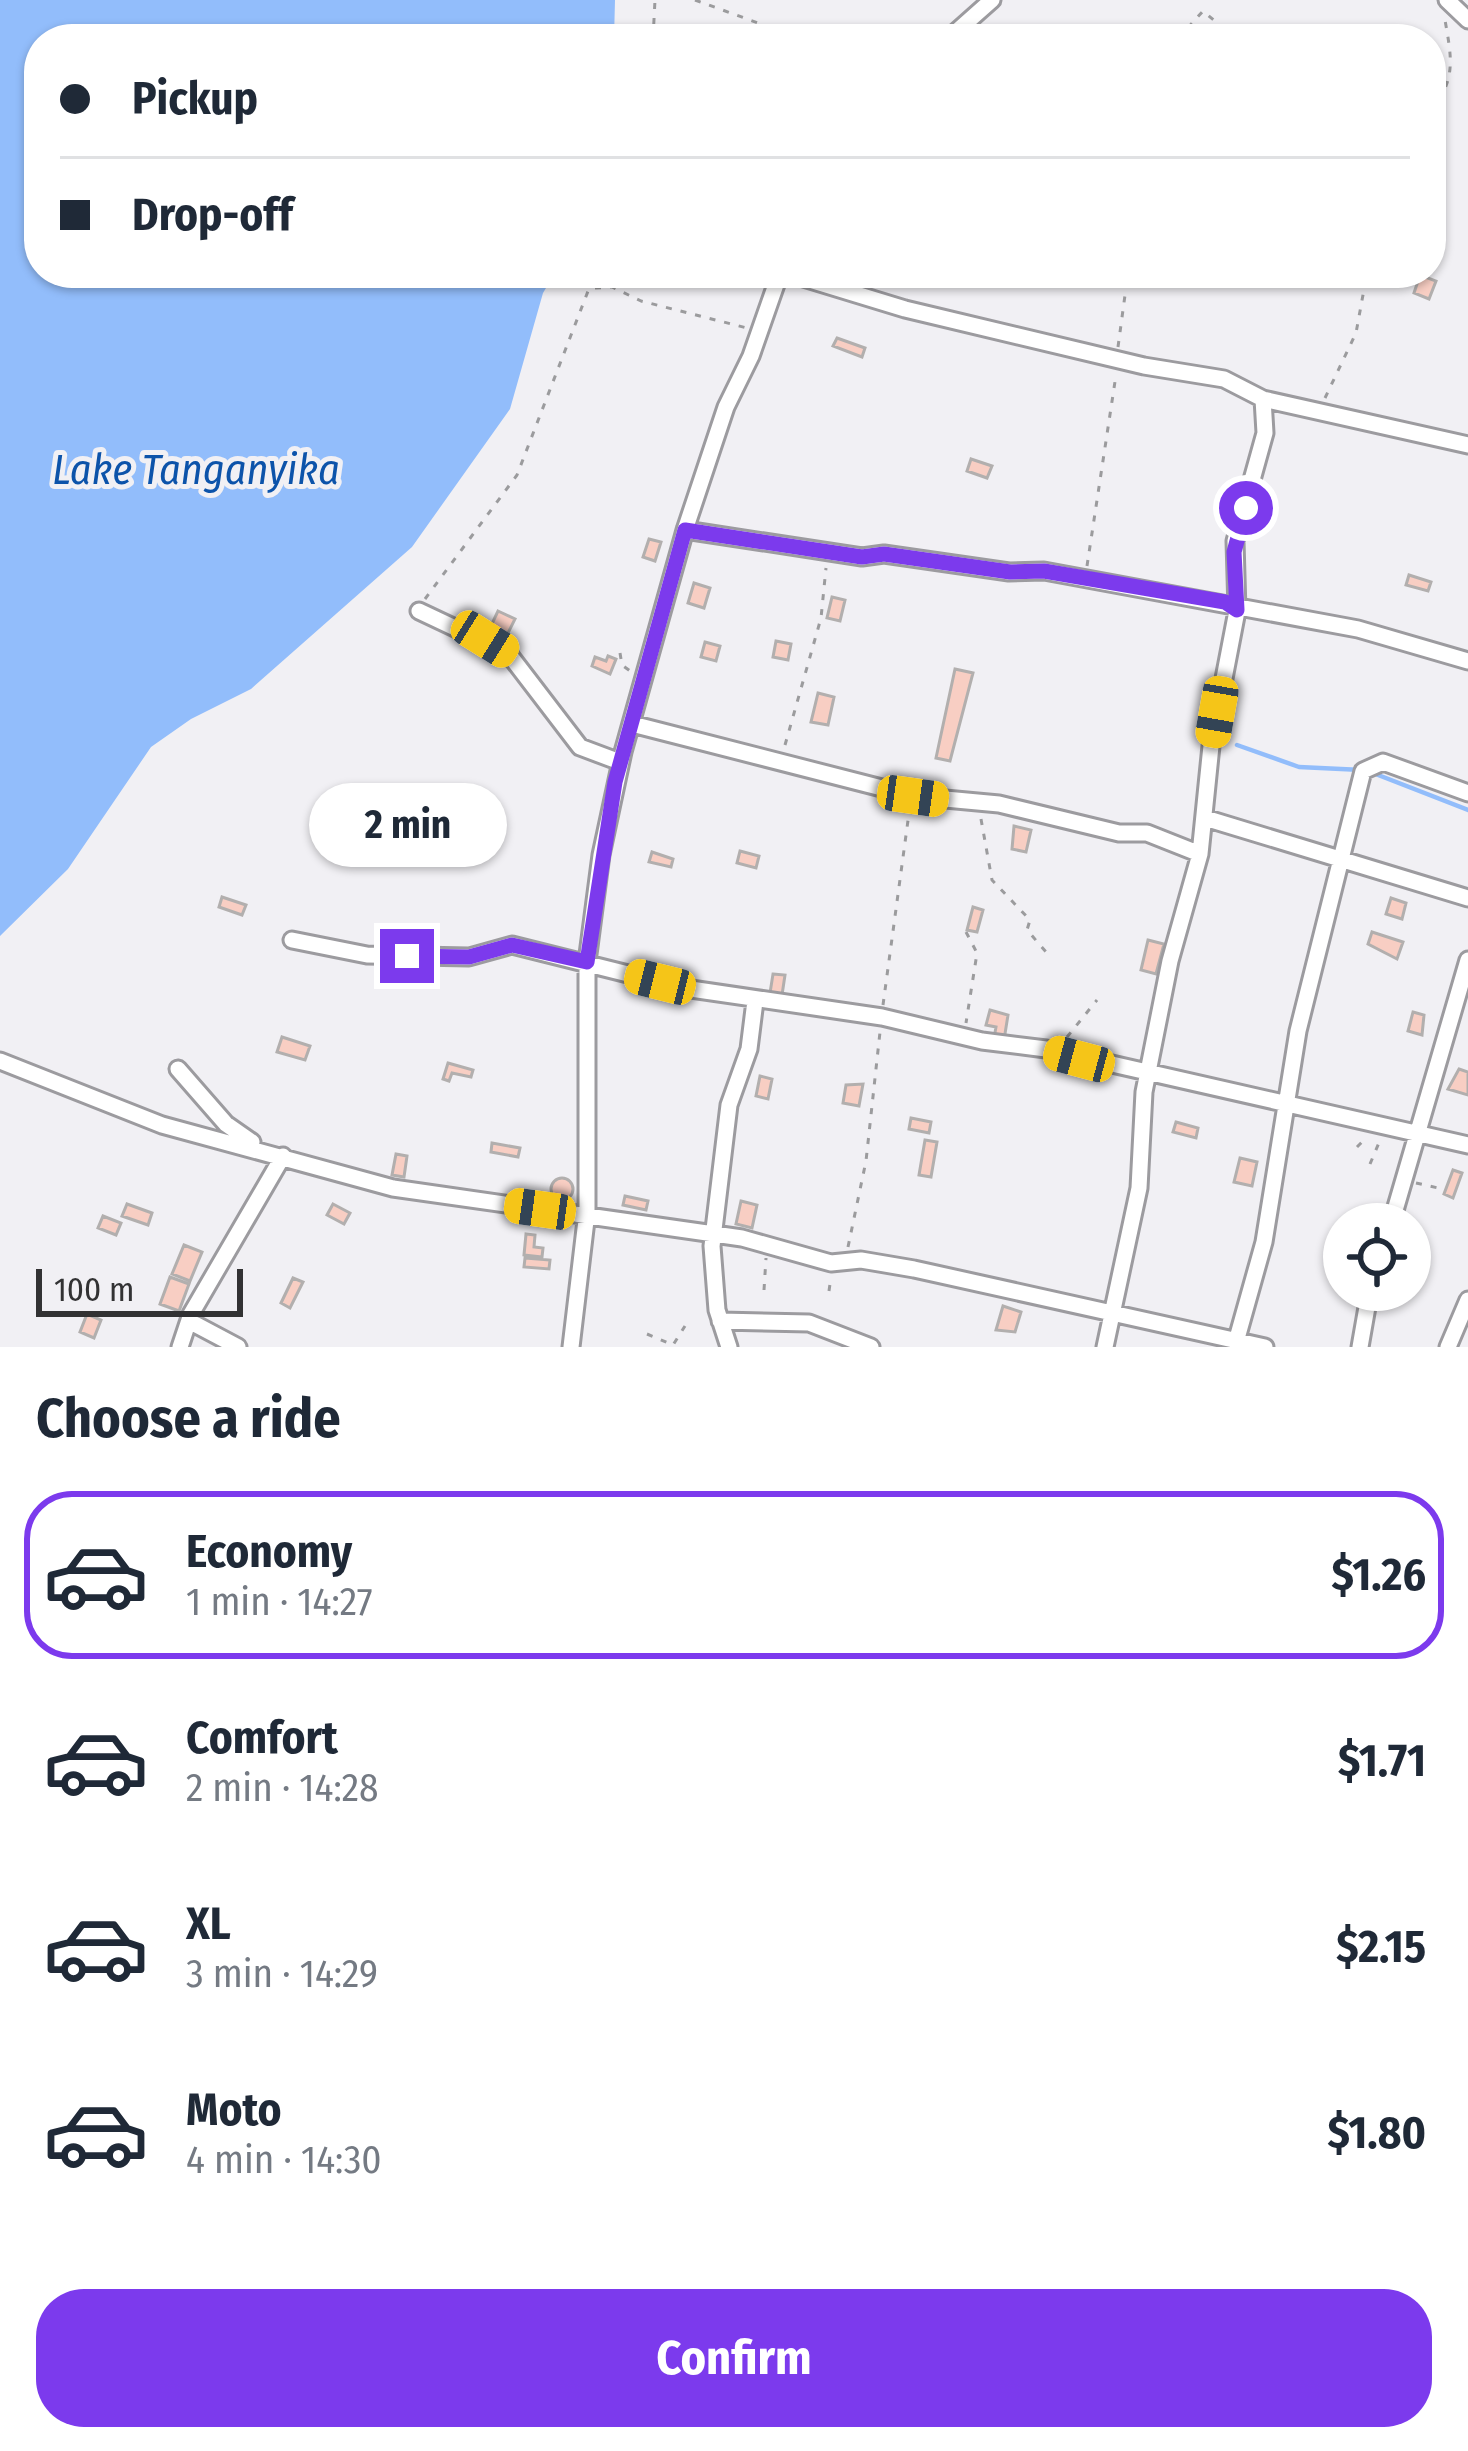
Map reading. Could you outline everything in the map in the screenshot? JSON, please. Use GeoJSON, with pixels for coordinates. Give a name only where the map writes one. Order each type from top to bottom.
{"type":"FeatureCollection","features":[{"type":"Feature","properties":{"kind":"street"},"geometry":{"type":"LineString","coordinates":[[965,24],[992,0]]}},
{"type":"Feature","properties":{"kind":"street"},"geometry":{"type":"LineString","coordinates":[[1445,6],[1468,20]]}},
{"type":"Feature","properties":{"kind":"street"},"geometry":{"type":"LineString","coordinates":[[571,1347],[587,1212],[587,962],[620,762],[685,530],[726,407],[776,288]]}},
{"type":"Feature","properties":{"kind":"street"},"geometry":{"type":"LineString","coordinates":[[826,288],[1117,359],[1224,379],[1263,399],[1468,445]]}},
{"type":"Feature","properties":{"kind":"street"},"geometry":{"type":"LineString","coordinates":[[1105,1347],[1138,1188],[1149,1074],[1170,961],[1200,854],[1211,746],[1237,610],[1234,552],[1265,433],[1263,399]]}},
{"type":"Feature","properties":{"kind":"street"},"geometry":{"type":"LineString","coordinates":[[685,530],[825,551],[1010,572],[1044,571],[1358,629],[1468,661]]}},
{"type":"Feature","properties":{"kind":"street"},"geometry":{"type":"LineString","coordinates":[[419,611],[508,653],[580,747],[620,762]]}},
{"type":"Feature","properties":{"kind":"street"},"geometry":{"type":"LineString","coordinates":[[632,724],[913,796],[999,805],[1119,833],[1147,833],[1200,854]]}},
{"type":"Feature","properties":{"kind":"street"},"geometry":{"type":"LineString","coordinates":[[1236,1342],[1264,1242],[1298,1030],[1339,862],[1370,765],[1383,762],[1468,794]]}},
{"type":"Feature","properties":{"kind":"street"},"geometry":{"type":"LineString","coordinates":[[1205,818],[1468,898]]}},
{"type":"Feature","properties":{"kind":"street"},"geometry":{"type":"LineString","coordinates":[[292,940],[367,955],[469,957],[512,945],[755,1000],[882,1017],[1046,1049],[1468,1145]]}},
{"type":"Feature","properties":{"kind":"street"},"geometry":{"type":"LineString","coordinates":[[1396,1203],[1468,960]]}},
{"type":"Feature","properties":{"kind":"street"},"geometry":{"type":"LineString","coordinates":[[729,1347],[720,1321],[712,1246],[729,1105],[748,1049],[755,1000]]}},
{"type":"Feature","properties":{"kind":"street"},"geometry":{"type":"LineString","coordinates":[[0,1061],[140,1118],[393,1188],[587,1212],[770,1245],[831,1263],[861,1260],[1009,1288],[1114,1316],[1265,1347]]}},
{"type":"Feature","properties":{"kind":"street"},"geometry":{"type":"LineString","coordinates":[[178,1069],[226,1124],[261,1149]]}},
{"type":"Feature","properties":{"kind":"street"},"geometry":{"type":"LineString","coordinates":[[180,1347],[189,1322],[284,1156]]}},
{"type":"Feature","properties":{"kind":"street"},"geometry":{"type":"LineString","coordinates":[[1448,1347],[1468,1300]]}},
{"type":"Feature","properties":{"kind":"street"},"geometry":{"type":"LineString","coordinates":[[1360,1347],[1366,1311]]}},
{"type":"Feature","properties":{"kind":"street"},"geometry":{"type":"LineString","coordinates":[[720,1321],[809,1323],[872,1347]]}},
{"type":"Feature","properties":{"kind":"street"},"geometry":{"type":"LineString","coordinates":[[189,1322],[238,1347]]}},
{"type":"Feature","properties":{"kind":"path"},"geometry":{"type":"LineString","coordinates":[[695,0],[761,24]]}},
{"type":"Feature","properties":{"kind":"path"},"geometry":{"type":"LineString","coordinates":[[1445,6],[1454,57],[1446,88]]}},
{"type":"Feature","properties":{"kind":"path"},"geometry":{"type":"LineString","coordinates":[[1191,24],[1203,10],[1219,24]]}},
{"type":"Feature","properties":{"kind":"path"},"geometry":{"type":"LineString","coordinates":[[419,611],[435,582],[517,475],[551,397],[566,339],[594,288]]}},
{"type":"Feature","properties":{"kind":"path"},"geometry":{"type":"LineString","coordinates":[[615,288],[656,306],[759,331]]}},
{"type":"Feature","properties":{"kind":"path"},"geometry":{"type":"LineString","coordinates":[[1082,580],[1093,541],[1126,288]]}},
{"type":"Feature","properties":{"kind":"path"},"geometry":{"type":"LineString","coordinates":[[1318,410],[1357,333],[1364,288]]}},
{"type":"Feature","properties":{"kind":"path"},"geometry":{"type":"LineString","coordinates":[[780,764],[821,618],[825,551]]}},
{"type":"Feature","properties":{"kind":"path"},"geometry":{"type":"LineString","coordinates":[[620,653],[628,672],[646,677]]}},
{"type":"Feature","properties":{"kind":"path"},"geometry":{"type":"LineString","coordinates":[[979,806],[988,873],[1030,920],[1028,930],[1047,953]]}},
{"type":"Feature","properties":{"kind":"path"},"geometry":{"type":"LineString","coordinates":[[966,932],[977,953],[971,972],[975,988],[964,1019],[968,1037]]}},
{"type":"Feature","properties":{"kind":"path"},"geometry":{"type":"LineString","coordinates":[[1046,1049],[1078,1029],[1097,1000]]}},
{"type":"Feature","properties":{"kind":"path"},"geometry":{"type":"LineString","coordinates":[[1370,1164],[1387,1126]]}},
{"type":"Feature","properties":{"kind":"path"},"geometry":{"type":"LineString","coordinates":[[1402,1184],[1438,1188]]}},
{"type":"Feature","properties":{"kind":"path"},"geometry":{"type":"LineString","coordinates":[[764,1290],[770,1245]]}},
{"type":"Feature","properties":{"kind":"path"},"geometry":{"type":"LineString","coordinates":[[647,1334],[673,1345],[685,1326]]}},
{"type":"Feature","properties":{"kind":"water","name":"Lake Tanganyika"},"geometry":{"type":"Polygon","coordinates":[[[0,0],[615,0],[614,24],[24,24],[24,288],[546,288],[510,409],[412,547],[251,689],[191,719],[151,747],[68,869],[0,936],[0,0]]]}},
{"type":"Feature","properties":{"kind":"building"},"geometry":{"type":"Polygon","coordinates":[[[1416,288],[1433,288],[1429,299],[1414,293],[1416,288]]]}},
{"type":"Feature","properties":{"kind":"building"},"geometry":{"type":"Polygon","coordinates":[[[837,338],[865,348],[862,357],[833,346],[837,338]]]}},
{"type":"Feature","properties":{"kind":"building"},"geometry":{"type":"Polygon","coordinates":[[[971,459],[992,466],[987,478],[967,471],[971,459]]]}},
{"type":"Feature","properties":{"kind":"building"},"geometry":{"type":"Polygon","coordinates":[[[649,539],[661,542],[655,561],[643,557],[649,539]]]}},
{"type":"Feature","properties":{"kind":"building"},"geometry":{"type":"Polygon","coordinates":[[[1409,575],[1431,582],[1428,591],[1406,585],[1409,575]]]}},
{"type":"Feature","properties":{"kind":"building"},"geometry":{"type":"Polygon","coordinates":[[[694,583],[710,588],[704,608],[688,603],[694,583]]]}},
{"type":"Feature","properties":{"kind":"building"},"geometry":{"type":"Polygon","coordinates":[[[832,597],[845,600],[840,621],[827,618],[832,597]]]}},
{"type":"Feature","properties":{"kind":"building"},"geometry":{"type":"Polygon","coordinates":[[[498,611],[515,619],[506,637],[490,628],[498,611]]]}},
{"type":"Feature","properties":{"kind":"building"},"geometry":{"type":"Polygon","coordinates":[[[776,641],[791,644],[788,660],[773,657],[776,641]]]}},
{"type":"Feature","properties":{"kind":"building"},"geometry":{"type":"Polygon","coordinates":[[[705,642],[720,646],[716,661],[701,657],[705,642]]]}},
{"type":"Feature","properties":{"kind":"building"},"geometry":{"type":"Polygon","coordinates":[[[608,656],[616,659],[610,674],[592,666],[595,657],[606,661],[608,656]]]}},
{"type":"Feature","properties":{"kind":"building"},"geometry":{"type":"Polygon","coordinates":[[[955,669],[973,673],[950,761],[936,758],[955,669]]]}},
{"type":"Feature","properties":{"kind":"building"},"geometry":{"type":"Polygon","coordinates":[[[818,693],[834,697],[828,725],[811,722],[818,693]]]}},
{"type":"Feature","properties":{"kind":"building"},"geometry":{"type":"Polygon","coordinates":[[[1014,826],[1031,830],[1026,852],[1012,849],[1014,826]]]}},
{"type":"Feature","properties":{"kind":"building"},"geometry":{"type":"Polygon","coordinates":[[[740,851],[759,856],[756,868],[737,863],[740,851]]]}},
{"type":"Feature","properties":{"kind":"building"},"geometry":{"type":"Polygon","coordinates":[[[652,852],[673,859],[671,867],[649,862],[652,852]]]}},
{"type":"Feature","properties":{"kind":"building"},"geometry":{"type":"Polygon","coordinates":[[[222,897],[246,905],[242,915],[219,907],[222,897]]]}},
{"type":"Feature","properties":{"kind":"building"},"geometry":{"type":"Polygon","coordinates":[[[1391,898],[1406,903],[1402,919],[1386,914],[1391,898]]]}},
{"type":"Feature","properties":{"kind":"building"},"geometry":{"type":"Polygon","coordinates":[[[973,907],[983,910],[977,932],[967,930],[973,907]]]}},
{"type":"Feature","properties":{"kind":"building"},"geometry":{"type":"Polygon","coordinates":[[[1372,932],[1403,942],[1397,959],[1368,944],[1372,932]]]}},
{"type":"Feature","properties":{"kind":"building"},"geometry":{"type":"Polygon","coordinates":[[[1148,940],[1164,944],[1156,974],[1141,970],[1148,940]]]}},
{"type":"Feature","properties":{"kind":"building"},"geometry":{"type":"Polygon","coordinates":[[[773,974],[785,975],[782,995],[770,993],[773,974]]]}},
{"type":"Feature","properties":{"kind":"building"},"geometry":{"type":"Polygon","coordinates":[[[990,1010],[1008,1015],[1004,1040],[994,1038],[996,1027],[986,1025],[990,1010]]]}},
{"type":"Feature","properties":{"kind":"building"},"geometry":{"type":"Polygon","coordinates":[[[1413,1012],[1424,1015],[1422,1035],[1408,1031],[1413,1012]]]}},
{"type":"Feature","properties":{"kind":"building"},"geometry":{"type":"Polygon","coordinates":[[[282,1037],[310,1046],[305,1060],[277,1052],[282,1037]]]}},
{"type":"Feature","properties":{"kind":"building"},"geometry":{"type":"Polygon","coordinates":[[[448,1063],[473,1070],[471,1077],[452,1073],[449,1081],[443,1079],[448,1063]]]}},
{"type":"Feature","properties":{"kind":"building"},"geometry":{"type":"Polygon","coordinates":[[[1459,1069],[1468,1072],[1468,1095],[1448,1089],[1459,1069]]]}},
{"type":"Feature","properties":{"kind":"building"},"geometry":{"type":"Polygon","coordinates":[[[760,1076],[772,1079],[768,1099],[756,1096],[760,1076]]]}},
{"type":"Feature","properties":{"kind":"building"},"geometry":{"type":"Polygon","coordinates":[[[863,1084],[859,1106],[843,1103],[846,1085],[863,1084]]]}},
{"type":"Feature","properties":{"kind":"building"},"geometry":{"type":"Polygon","coordinates":[[[911,1118],[931,1122],[929,1133],[909,1129],[911,1118]]]}},
{"type":"Feature","properties":{"kind":"building"},"geometry":{"type":"Polygon","coordinates":[[[1176,1122],[1198,1128],[1196,1138],[1173,1132],[1176,1122]]]}},
{"type":"Feature","properties":{"kind":"building"},"geometry":{"type":"Polygon","coordinates":[[[925,1140],[937,1142],[931,1177],[919,1175],[925,1140]]]}},
{"type":"Feature","properties":{"kind":"building"},"geometry":{"type":"Polygon","coordinates":[[[492,1143],[520,1148],[518,1157],[491,1152],[492,1143]]]}},
{"type":"Feature","properties":{"kind":"building"},"geometry":{"type":"Polygon","coordinates":[[[396,1154],[407,1156],[404,1177],[392,1175],[396,1154]]]}},
{"type":"Feature","properties":{"kind":"building"},"geometry":{"type":"Polygon","coordinates":[[[1240,1158],[1257,1162],[1252,1186],[1234,1182],[1240,1158]]]}},
{"type":"Feature","properties":{"kind":"building"},"geometry":{"type":"Polygon","coordinates":[[[1453,1170],[1462,1173],[1453,1198],[1444,1194],[1453,1170]]]}},
{"type":"Feature","properties":{"kind":"building"},"geometry":{"type":"Polygon","coordinates":[[[562,1178],[573,1189],[562,1200],[551,1189],[562,1178]]]}},
{"type":"Feature","properties":{"kind":"building"},"geometry":{"type":"Polygon","coordinates":[[[625,1196],[648,1201],[646,1210],[623,1205],[625,1196]]]}},
{"type":"Feature","properties":{"kind":"building"},"geometry":{"type":"Polygon","coordinates":[[[741,1201],[757,1205],[752,1228],[736,1224],[741,1201]]]}},
{"type":"Feature","properties":{"kind":"building"},"geometry":{"type":"Polygon","coordinates":[[[127,1204],[152,1213],[148,1225],[122,1216],[127,1204]]]}},
{"type":"Feature","properties":{"kind":"building"},"geometry":{"type":"Polygon","coordinates":[[[333,1204],[350,1213],[344,1224],[327,1215],[333,1204]]]}},
{"type":"Feature","properties":{"kind":"building"},"geometry":{"type":"Polygon","coordinates":[[[103,1216],[121,1223],[116,1235],[98,1228],[103,1216]]]}},
{"type":"Feature","properties":{"kind":"building"},"geometry":{"type":"Polygon","coordinates":[[[526,1234],[535,1235],[534,1247],[543,1248],[542,1257],[524,1255],[526,1234]]]}},
{"type":"Feature","properties":{"kind":"building"},"geometry":{"type":"Polygon","coordinates":[[[184,1245],[202,1252],[190,1281],[172,1274],[184,1245]]]}},
{"type":"Feature","properties":{"kind":"building"},"geometry":{"type":"Polygon","coordinates":[[[525,1258],[550,1260],[549,1269],[524,1267],[525,1258]]]}},
{"type":"Feature","properties":{"kind":"building"},"geometry":{"type":"Polygon","coordinates":[[[170,1277],[189,1284],[179,1311],[160,1304],[170,1277]]]}},
{"type":"Feature","properties":{"kind":"building"},"geometry":{"type":"Polygon","coordinates":[[[293,1278],[303,1282],[290,1308],[281,1303],[293,1278]]]}},
{"type":"Feature","properties":{"kind":"building"},"geometry":{"type":"Polygon","coordinates":[[[1003,1306],[1021,1312],[1015,1332],[996,1330],[1003,1306]]]}},
{"type":"Feature","properties":{"kind":"building"},"geometry":{"type":"Polygon","coordinates":[[[87,1314],[101,1320],[94,1338],[80,1332],[87,1314]]]}},
{"type":"Feature","properties":{"kind":"waterway"},"geometry":{"type":"LineString","coordinates":[[1237,745],[1299,767],[1362,770]]}},
{"type":"Feature","properties":{"kind":"waterway"},"geometry":{"type":"LineString","coordinates":[[1373,773],[1468,810]]}},
{"type":"Feature","properties":{"kind":"route"},"geometry":{"type":"LineString","coordinates":[[407,956],[469,957],[512,945],[587,962],[615,782],[685,530],[862,557],[884,554],[953,566],[1044,571],[1225,602],[1237,610],[1234,552],[1246,508]]}}]}
